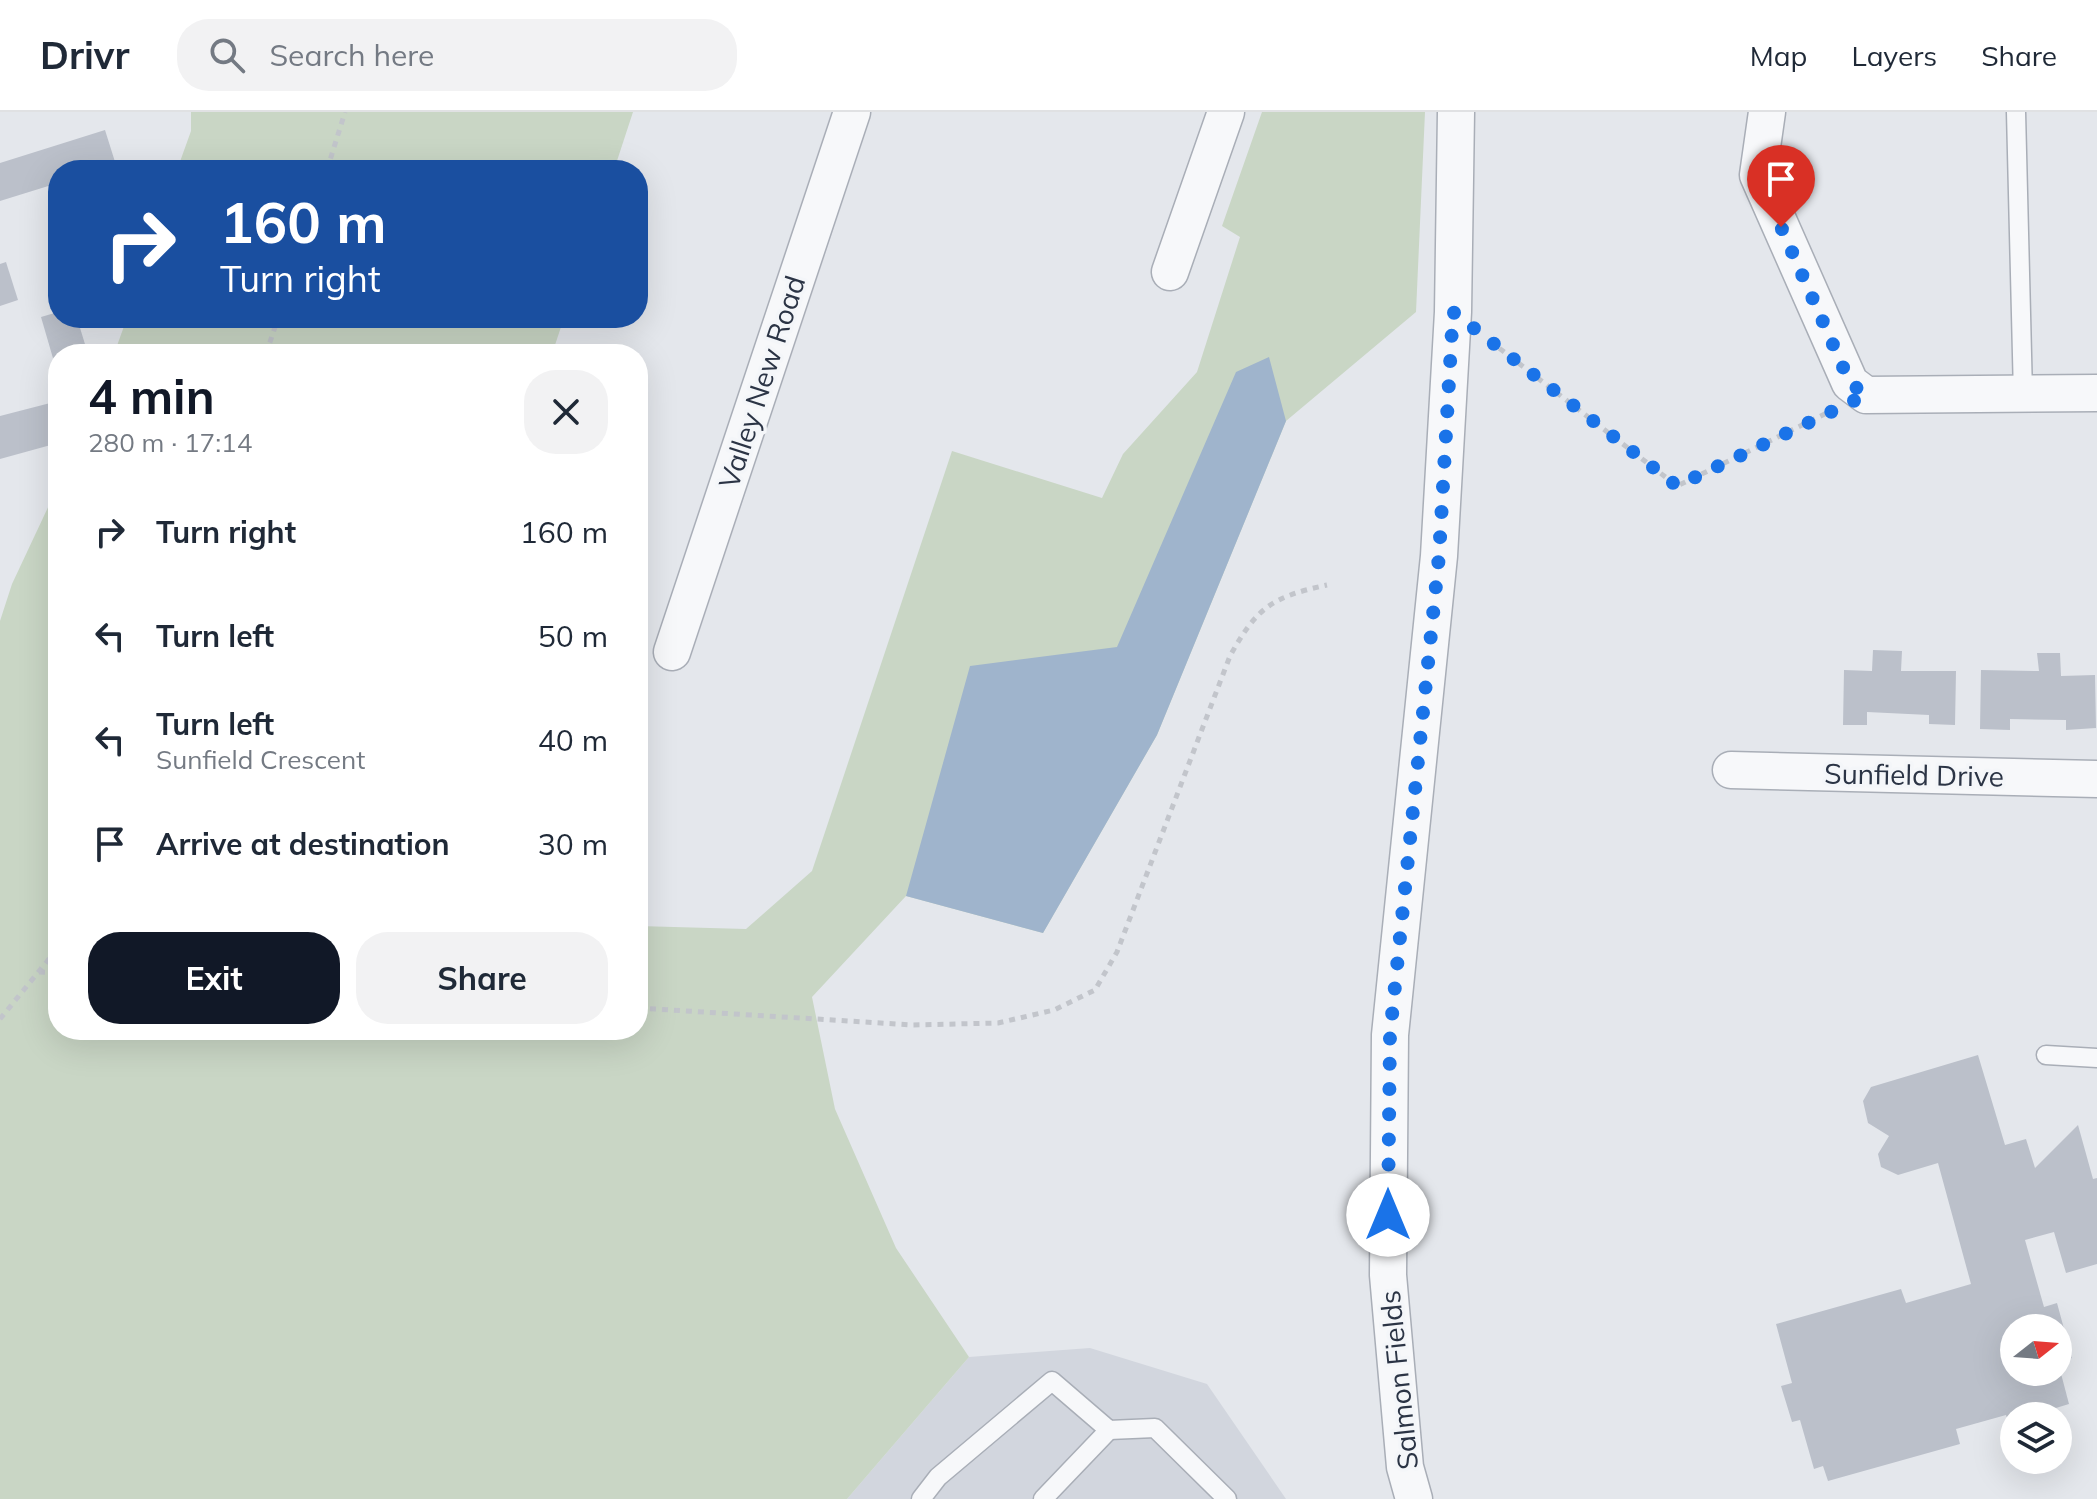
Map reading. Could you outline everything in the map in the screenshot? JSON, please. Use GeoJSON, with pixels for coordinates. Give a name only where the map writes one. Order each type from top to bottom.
{"type":"FeatureCollection","features":[{"type":"Feature","properties":{"kind":"street","name":"Valley New Road"},"geometry":{"type":"LineString","coordinates":[[672,652],[852,112]]}},
{"type":"Feature","properties":{"kind":"street"},"geometry":{"type":"LineString","coordinates":[[1170,272],[1226,112]]}},
{"type":"Feature","properties":{"kind":"street","name":"Salmon Fields"},"geometry":{"type":"LineString","coordinates":[[1414,1499],[1405,1467],[1388,1275],[1390,1035],[1439,556],[1453,312],[1456,112]]}},
{"type":"Feature","properties":{"kind":"street"},"geometry":{"type":"LineString","coordinates":[[1767,112],[1758,175],[1850,383],[1866,395],[2097,393]]}},
{"type":"Feature","properties":{"kind":"street","name":"Sunfield Drive"},"geometry":{"type":"LineString","coordinates":[[1731,770],[2097,779]]}},
{"type":"Feature","properties":{"kind":"lane"},"geometry":{"type":"LineString","coordinates":[[2016,112],[2023,395]]}},
{"type":"Feature","properties":{"kind":"lane"},"geometry":{"type":"LineString","coordinates":[[2046,1055],[2097,1058]]}},
{"type":"Feature","properties":{"kind":"lane"},"geometry":{"type":"LineString","coordinates":[[921,1499],[938,1477],[1052,1381],[1109,1430],[1155,1428],[1227,1499]]}},
{"type":"Feature","properties":{"kind":"lane"},"geometry":{"type":"LineString","coordinates":[[1043,1499],[1109,1430]]}},
{"type":"Feature","properties":{"kind":"path"},"geometry":{"type":"LineString","coordinates":[[330,160],[345,112]]}},
{"type":"Feature","properties":{"kind":"path"},"geometry":{"type":"LineString","coordinates":[[1453,312],[1677,486],[1866,395]]}},
{"type":"Feature","properties":{"kind":"path"},"geometry":{"type":"LineString","coordinates":[[648,1009],[913,1025],[998,1023],[1054,1010],[1095,990],[1117,952],[1230,656],[1249,620],[1294,592],[1327,585]]}},
{"type":"Feature","properties":{"kind":"path"},"geometry":{"type":"LineString","coordinates":[[0,1019],[48,961]]}},
{"type":"Feature","properties":{"kind":"path"},"geometry":{"type":"LineString","coordinates":[[39,972],[48,972]]}},
{"type":"Feature","properties":{"kind":"shaded area"},"geometry":{"type":"Polygon","coordinates":[[[1090,1348],[1207,1384],[1286,1499],[847,1499],[969,1357],[1090,1348]]]}},
{"type":"Feature","properties":{"kind":"green space"},"geometry":{"type":"Polygon","coordinates":[[[191,112],[633,112],[617,160],[181,160],[191,131],[191,112]]]}},
{"type":"Feature","properties":{"kind":"green space"},"geometry":{"type":"Polygon","coordinates":[[[1262,112],[1425,112],[1416,312],[1286,421],[1157,735],[1043,933],[906,896],[812,997],[835,1109],[896,1248],[969,1357],[847,1499],[0,1499],[0,621],[12,584],[48,507],[48,1040],[648,1040],[648,926],[746,929],[812,871],[952,451],[1102,498],[1123,454],[1197,372],[1240,237],[1222,226],[1262,112]]]}},
{"type":"Feature","properties":{"kind":"green space"},"geometry":{"type":"Polygon","coordinates":[[[123,328],[561,328],[555,344],[118,344],[123,328]]]}},
{"type":"Feature","properties":{"kind":"water"},"geometry":{"type":"Polygon","coordinates":[[[1269,357],[1286,421],[1157,735],[1043,933],[906,896],[970,666],[1117,647],[1236,372],[1269,357]]]}},
{"type":"Feature","properties":{"kind":"building"},"geometry":{"type":"Polygon","coordinates":[[[105,130],[114,160],[48,160],[48,186],[0,201],[0,163],[105,130]]]}},
{"type":"Feature","properties":{"kind":"building"},"geometry":{"type":"Polygon","coordinates":[[[6,262],[18,300],[0,306],[0,264],[6,262]]]}},
{"type":"Feature","properties":{"kind":"building"},"geometry":{"type":"Polygon","coordinates":[[[48,315],[48,328],[80,328],[85,344],[49,344],[41,317],[48,315]]]}},
{"type":"Feature","properties":{"kind":"building"},"geometry":{"type":"Polygon","coordinates":[[[48,404],[48,446],[0,459],[0,416],[48,404]]]}},
{"type":"Feature","properties":{"kind":"building"},"geometry":{"type":"Polygon","coordinates":[[[1873,650],[1902,651],[1901,671],[1956,671],[1955,725],[1929,724],[1929,715],[1867,712],[1867,725],[1843,725],[1844,670],[1872,671],[1873,650]]]}},
{"type":"Feature","properties":{"kind":"building"},"geometry":{"type":"Polygon","coordinates":[[[2037,653],[2060,653],[2061,676],[2095,675],[2096,728],[2066,730],[2066,720],[2010,719],[2010,730],[1980,729],[1981,670],[2039,671],[2037,653]]]}},
{"type":"Feature","properties":{"kind":"building"},"geometry":{"type":"Polygon","coordinates":[[[1978,1055],[2005,1145],[2026,1139],[2035,1168],[2078,1125],[2093,1179],[2097,1178],[2097,1264],[2066,1273],[2054,1232],[2025,1240],[2044,1307],[2057,1303],[2060,1314],[2000,1314],[2000,1386],[2064,1386],[2068,1402],[2000,1402],[2000,1417],[1956,1429],[1960,1444],[1828,1481],[1823,1466],[1814,1469],[1800,1420],[1792,1422],[1781,1386],[1792,1383],[1776,1324],[1901,1289],[1906,1303],[1971,1284],[1938,1163],[1898,1175],[1881,1167],[1878,1154],[1889,1136],[1868,1123],[1863,1101],[1871,1087],[1978,1055]]]}},
{"type":"Feature","properties":{"kind":"route"},"geometry":{"type":"LineString","coordinates":[[1388,1215],[1390,1035],[1439,556],[1453,312],[1677,486],[1866,395],[1850,383],[1781,227]]}}]}
